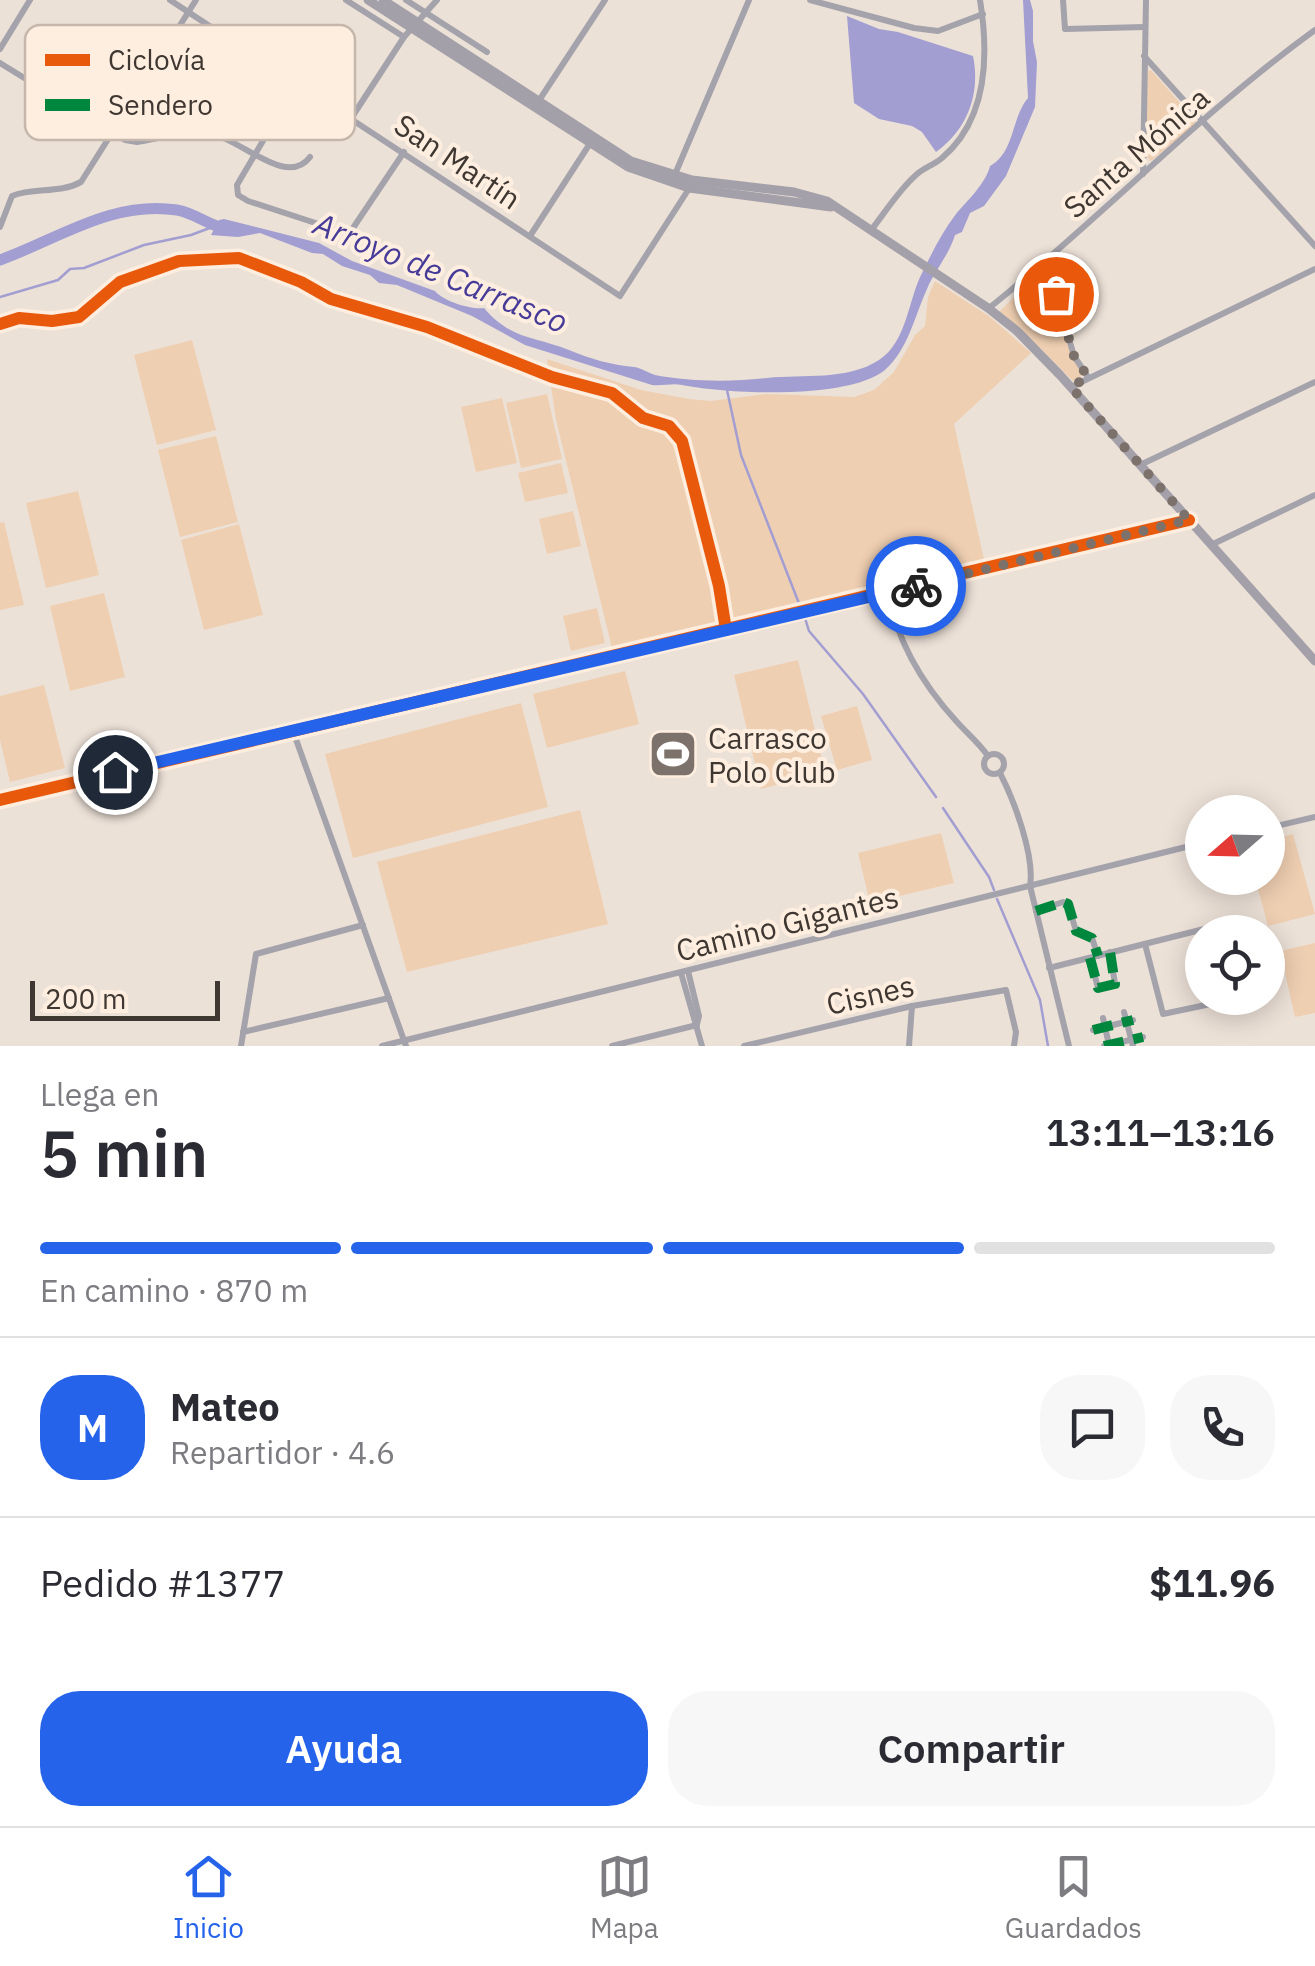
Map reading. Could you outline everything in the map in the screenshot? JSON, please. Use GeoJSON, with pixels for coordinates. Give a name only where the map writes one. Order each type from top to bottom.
{"type":"FeatureCollection","features":[{"type":"Feature","properties":{"kind":"main road"},"geometry":{"type":"LineString","coordinates":[[368,0],[619,154],[673,180]]}},
{"type":"Feature","properties":{"kind":"main road"},"geometry":{"type":"LineString","coordinates":[[383,0],[589,145],[628,167],[691,185],[834,207],[988,308],[1017,330],[1071,387],[1313,655]]}},
{"type":"Feature","properties":{"kind":"street"},"geometry":{"type":"LineString","coordinates":[[0,49],[30,0]]}},
{"type":"Feature","properties":{"kind":"street","name":"San Martín"},"geometry":{"type":"LineString","coordinates":[[170,0],[208,25]]}},
{"type":"Feature","properties":{"kind":"street"},"geometry":{"type":"LineString","coordinates":[[180,25],[196,0]]}},
{"type":"Feature","properties":{"kind":"street"},"geometry":{"type":"LineString","coordinates":[[346,0],[404,37]]}},
{"type":"Feature","properties":{"kind":"street"},"geometry":{"type":"LineString","coordinates":[[406,0],[487,52]]}},
{"type":"Feature","properties":{"kind":"street"},"geometry":{"type":"LineString","coordinates":[[355,113],[404,37],[438,0]]}},
{"type":"Feature","properties":{"kind":"street"},"geometry":{"type":"LineString","coordinates":[[538,102],[604,0]]}},
{"type":"Feature","properties":{"kind":"street"},"geometry":{"type":"LineString","coordinates":[[673,180],[748,0]]}},
{"type":"Feature","properties":{"kind":"street"},"geometry":{"type":"LineString","coordinates":[[810,0],[938,31],[982,14]]}},
{"type":"Feature","properties":{"kind":"street"},"geometry":{"type":"LineString","coordinates":[[872,229],[904,187],[940,160],[968,124],[982,87],[986,38],[980,0]]}},
{"type":"Feature","properties":{"kind":"street"},"geometry":{"type":"LineString","coordinates":[[1064,0],[1064,29],[1145,27]]}},
{"type":"Feature","properties":{"kind":"street"},"geometry":{"type":"LineString","coordinates":[[1143,174],[1146,0]]}},
{"type":"Feature","properties":{"kind":"street","name":"Santa Mónica"},"geometry":{"type":"LineString","coordinates":[[988,308],[1315,30]]}},
{"type":"Feature","properties":{"kind":"street"},"geometry":{"type":"LineString","coordinates":[[1144,56],[1315,246]]}},
{"type":"Feature","properties":{"kind":"street"},"geometry":{"type":"LineString","coordinates":[[0,63],[25,79]]}},
{"type":"Feature","properties":{"kind":"street","name":"San Martín"},"geometry":{"type":"LineString","coordinates":[[355,120],[620,296],[691,185]]}},
{"type":"Feature","properties":{"kind":"street"},"geometry":{"type":"LineString","coordinates":[[0,226],[12,196],[59,190],[81,182],[108,140]]}},
{"type":"Feature","properties":{"kind":"street"},"geometry":{"type":"LineString","coordinates":[[131,140],[156,140]]}},
{"type":"Feature","properties":{"kind":"street"},"geometry":{"type":"LineString","coordinates":[[227,140],[261,159],[288,168],[306,163],[310,157]]}},
{"type":"Feature","properties":{"kind":"street"},"geometry":{"type":"LineString","coordinates":[[264,140],[237,185],[238,195],[343,232],[351,232],[404,152]]}},
{"type":"Feature","properties":{"kind":"street"},"geometry":{"type":"LineString","coordinates":[[530,236],[589,145]]}},
{"type":"Feature","properties":{"kind":"street"},"geometry":{"type":"LineString","coordinates":[[0,324],[19,318],[52,322],[79,317],[120,282],[179,261],[239,258],[301,282],[331,299],[427,327],[552,377],[612,393],[643,418],[669,426],[682,441],[719,586],[726,630]]}},
{"type":"Feature","properties":{"kind":"street"},"geometry":{"type":"LineString","coordinates":[[1038,268],[1056,294],[1074,356],[1088,377]]}},
{"type":"Feature","properties":{"kind":"street"},"geometry":{"type":"LineString","coordinates":[[1071,387],[1315,270]]}},
{"type":"Feature","properties":{"kind":"street"},"geometry":{"type":"LineString","coordinates":[[1140,465],[1315,382]]}},
{"type":"Feature","properties":{"kind":"street"},"geometry":{"type":"LineString","coordinates":[[1212,545],[1315,495]]}},
{"type":"Feature","properties":{"kind":"street"},"geometry":{"type":"LineString","coordinates":[[0,800],[1189,520]]}},
{"type":"Feature","properties":{"kind":"street"},"geometry":{"type":"LineString","coordinates":[[888,592],[902,639],[917,671],[988,756]]}},
{"type":"Feature","properties":{"kind":"street"},"geometry":{"type":"LineString","coordinates":[[294,730],[405,1043]]}},
{"type":"Feature","properties":{"kind":"street"},"geometry":{"type":"LineString","coordinates":[[988,756],[1002,758],[1004,768],[1000,773],[986,770],[984,761],[988,756]]}},
{"type":"Feature","properties":{"kind":"street"},"geometry":{"type":"LineString","coordinates":[[1000,773],[1018,816],[1032,876],[1030,886],[1069,1046]]}},
{"type":"Feature","properties":{"kind":"street"},"geometry":{"type":"LineString","coordinates":[[1285,824],[1315,817]]}},
{"type":"Feature","properties":{"kind":"street","name":"Camino Gigantes"},"geometry":{"type":"LineString","coordinates":[[382,1046],[1185,847]]}},
{"type":"Feature","properties":{"kind":"street"},"geometry":{"type":"LineString","coordinates":[[1036,911],[1063,902],[1068,904],[1076,930],[1092,938],[1098,988],[1117,982],[1110,952]]}},
{"type":"Feature","properties":{"kind":"street"},"geometry":{"type":"LineString","coordinates":[[240,1046],[256,954],[363,926]]}},
{"type":"Feature","properties":{"kind":"street"},"geometry":{"type":"LineString","coordinates":[[1049,968],[1185,934]]}},
{"type":"Feature","properties":{"kind":"street"},"geometry":{"type":"LineString","coordinates":[[1145,944],[1163,1014],[1185,1009]]}},
{"type":"Feature","properties":{"kind":"street"},"geometry":{"type":"LineString","coordinates":[[684,972],[699,1016],[702,1046]]}},
{"type":"Feature","properties":{"kind":"street","name":"Cisnes"},"geometry":{"type":"LineString","coordinates":[[744,1046],[912,1006],[1006,990],[1016,1032],[1014,1046]]}},
{"type":"Feature","properties":{"kind":"street"},"geometry":{"type":"LineString","coordinates":[[242,1032],[388,998]]}},
{"type":"Feature","properties":{"kind":"street"},"geometry":{"type":"LineString","coordinates":[[909,1046],[912,1006]]}},
{"type":"Feature","properties":{"kind":"street"},"geometry":{"type":"LineString","coordinates":[[1124,1012],[1130,1021],[1132,1043]]}},
{"type":"Feature","properties":{"kind":"street"},"geometry":{"type":"LineString","coordinates":[[1093,1030],[1104,1022],[1130,1021]]}},
{"type":"Feature","properties":{"kind":"street"},"geometry":{"type":"LineString","coordinates":[[1104,1022],[1108,1046],[1132,1043],[1144,1036]]}},
{"type":"Feature","properties":{"kind":"street"},"geometry":{"type":"LineString","coordinates":[[612,1046],[697,1025]]}},
{"type":"Feature","properties":{"kind":"shaded area"},"geometry":{"type":"Polygon","coordinates":[[[1023,0],[1030,0],[1033,11],[1035,107],[1006,176],[984,206],[970,213],[962,232],[955,235],[900,353],[885,370],[867,380],[786,392],[652,385],[525,345],[472,316],[397,285],[379,283],[323,254],[260,233],[238,237],[211,235],[219,220],[224,219],[319,243],[352,261],[435,291],[451,301],[484,308],[504,326],[524,336],[655,375],[726,381],[853,371],[879,360],[896,343],[917,284],[938,243],[1009,144],[1028,98],[1023,0]]]}},
{"type":"Feature","properties":{"kind":"shaded area"},"geometry":{"type":"Polygon","coordinates":[[[847,16],[973,56],[975,84],[969,110],[956,133],[936,152],[922,132],[912,126],[879,119],[854,103],[847,16]]]}},
{"type":"Feature","properties":{"kind":"shaded area"},"geometry":{"type":"Polygon","coordinates":[[[1151,70],[1196,121],[1151,161],[1144,155],[1151,70]]]}},
{"type":"Feature","properties":{"kind":"shaded area"},"geometry":{"type":"Polygon","coordinates":[[[1038,278],[1053,297],[1083,375],[1073,381],[999,312],[1038,278]]]}},
{"type":"Feature","properties":{"kind":"shaded area"},"geometry":{"type":"Polygon","coordinates":[[[935,281],[990,317],[1031,353],[954,424],[985,564],[613,652],[556,420],[547,359],[641,390],[689,399],[711,401],[765,394],[854,397],[874,390],[894,372],[915,335],[925,326],[928,297],[935,281]]]}},
{"type":"Feature","properties":{"kind":"shaded area"},"geometry":{"type":"Polygon","coordinates":[[[192,340],[216,430],[157,445],[134,355],[192,340]]]}},
{"type":"Feature","properties":{"kind":"shaded area"},"geometry":{"type":"Polygon","coordinates":[[[547,394],[562,459],[521,468],[506,403],[547,394]]]}},
{"type":"Feature","properties":{"kind":"shaded area"},"geometry":{"type":"Polygon","coordinates":[[[502,398],[517,463],[476,472],[461,407],[502,398]]]}},
{"type":"Feature","properties":{"kind":"shaded area"},"geometry":{"type":"Polygon","coordinates":[[[216,436],[238,522],[180,537],[158,450],[216,436]]]}},
{"type":"Feature","properties":{"kind":"shaded area"},"geometry":{"type":"Polygon","coordinates":[[[561,463],[568,493],[525,502],[518,473],[561,463]]]}},
{"type":"Feature","properties":{"kind":"shaded area"},"geometry":{"type":"Polygon","coordinates":[[[78,491],[99,575],[46,588],[26,503],[78,491]]]}},
{"type":"Feature","properties":{"kind":"shaded area"},"geometry":{"type":"Polygon","coordinates":[[[573,511],[581,546],[547,554],[539,519],[573,511]]]}},
{"type":"Feature","properties":{"kind":"shaded area"},"geometry":{"type":"Polygon","coordinates":[[[4,522],[24,605],[0,610],[0,523],[4,522]]]}},
{"type":"Feature","properties":{"kind":"shaded area"},"geometry":{"type":"Polygon","coordinates":[[[239,524],[263,615],[204,630],[181,540],[239,524]]]}},
{"type":"Feature","properties":{"kind":"shaded area"},"geometry":{"type":"Polygon","coordinates":[[[104,593],[125,677],[70,691],[50,606],[104,593]]]}},
{"type":"Feature","properties":{"kind":"shaded area"},"geometry":{"type":"Polygon","coordinates":[[[597,608],[605,643],[571,651],[563,616],[597,608]]]}},
{"type":"Feature","properties":{"kind":"shaded area"},"geometry":{"type":"Polygon","coordinates":[[[798,660],[825,772],[761,789],[734,675],[798,660]]]}},
{"type":"Feature","properties":{"kind":"shaded area"},"geometry":{"type":"Polygon","coordinates":[[[625,671],[639,724],[547,748],[533,694],[625,671]]]}},
{"type":"Feature","properties":{"kind":"shaded area"},"geometry":{"type":"Polygon","coordinates":[[[44,685],[65,768],[10,782],[0,740],[0,696],[44,685]]]}},
{"type":"Feature","properties":{"kind":"shaded area"},"geometry":{"type":"Polygon","coordinates":[[[521,703],[548,807],[353,858],[325,754],[521,703]]]}},
{"type":"Feature","properties":{"kind":"shaded area"},"geometry":{"type":"Polygon","coordinates":[[[857,706],[872,760],[837,770],[821,716],[857,706]]]}},
{"type":"Feature","properties":{"kind":"shaded area"},"geometry":{"type":"Polygon","coordinates":[[[580,810],[608,924],[407,972],[377,862],[580,810]]]}},
{"type":"Feature","properties":{"kind":"shaded area"},"geometry":{"type":"Polygon","coordinates":[[[941,833],[954,883],[870,903],[858,853],[941,833]]]}},
{"type":"Feature","properties":{"kind":"shaded area"},"geometry":{"type":"Polygon","coordinates":[[[1293,834],[1315,914],[1285,922],[1285,915],[1265,915],[1260,895],[1285,895],[1285,836],[1293,834]]]}},
{"type":"Feature","properties":{"kind":"shaded area"},"geometry":{"type":"Polygon","coordinates":[[[1315,943],[1315,1013],[1295,1017],[1285,973],[1285,950],[1315,943]]]}},
{"type":"Feature","properties":{"kind":"waterway","name":"Arroyo de Carrasco"},"geometry":{"type":"LineString","coordinates":[[0,260],[86,223],[130,211],[177,210],[227,229]]}},
{"type":"Feature","properties":{"kind":"waterway"},"geometry":{"type":"LineString","coordinates":[[0,297],[58,280],[70,269],[84,268],[144,245],[215,226]]}},
{"type":"Feature","properties":{"kind":"waterway"},"geometry":{"type":"LineString","coordinates":[[727,390],[741,455],[800,606]]}},
{"type":"Feature","properties":{"kind":"waterway"},"geometry":{"type":"LineString","coordinates":[[804,615],[809,631],[863,694],[936,797]]}},
{"type":"Feature","properties":{"kind":"waterway"},"geometry":{"type":"LineString","coordinates":[[943,808],[994,890]]}},
{"type":"Feature","properties":{"kind":"waterway"},"geometry":{"type":"LineString","coordinates":[[997,899],[1040,1000],[1048,1046]]}},
{"type":"Feature","properties":{"kind":"marked path"},"geometry":{"type":"LineString","coordinates":[[1036,911],[1063,902],[1068,904],[1076,931],[1092,938],[1098,956]]}},
{"type":"Feature","properties":{"kind":"marked path"},"geometry":{"type":"LineString","coordinates":[[1090,958],[1098,988],[1115,984],[1110,952]]}},
{"type":"Feature","properties":{"kind":"marked path"},"geometry":{"type":"LineString","coordinates":[[1093,1030],[1133,1020]]}},
{"type":"Feature","properties":{"kind":"marked path"},"geometry":{"type":"LineString","coordinates":[[1104,1046],[1143,1037]]}},
{"type":"Feature","properties":{"kind":"cycle path"},"geometry":{"type":"LineString","coordinates":[[0,324],[19,318],[52,321],[79,317],[120,282],[179,261],[239,258],[301,282],[331,299],[427,327],[552,377],[612,393],[643,418],[669,426],[682,441],[719,586],[726,630]]}},
{"type":"Feature","properties":{"kind":"cycle path"},"geometry":{"type":"LineString","coordinates":[[0,800],[1189,520]]}},
{"type":"Feature","properties":{"kind":"way so far"},"geometry":{"type":"LineString","coordinates":[[916,586],[1189,520],[1071,387],[1088,377],[1074,356],[1056,294]]}},
{"type":"Feature","properties":{"kind":"place","name":"Carrasco Polo Club"},"geometry":{"type":"Point","coordinates":[673,754]}},
{"type":"Feature","properties":{"kind":"route"},"geometry":{"type":"LineString","coordinates":[[115,772],[916,586]]}}]}
